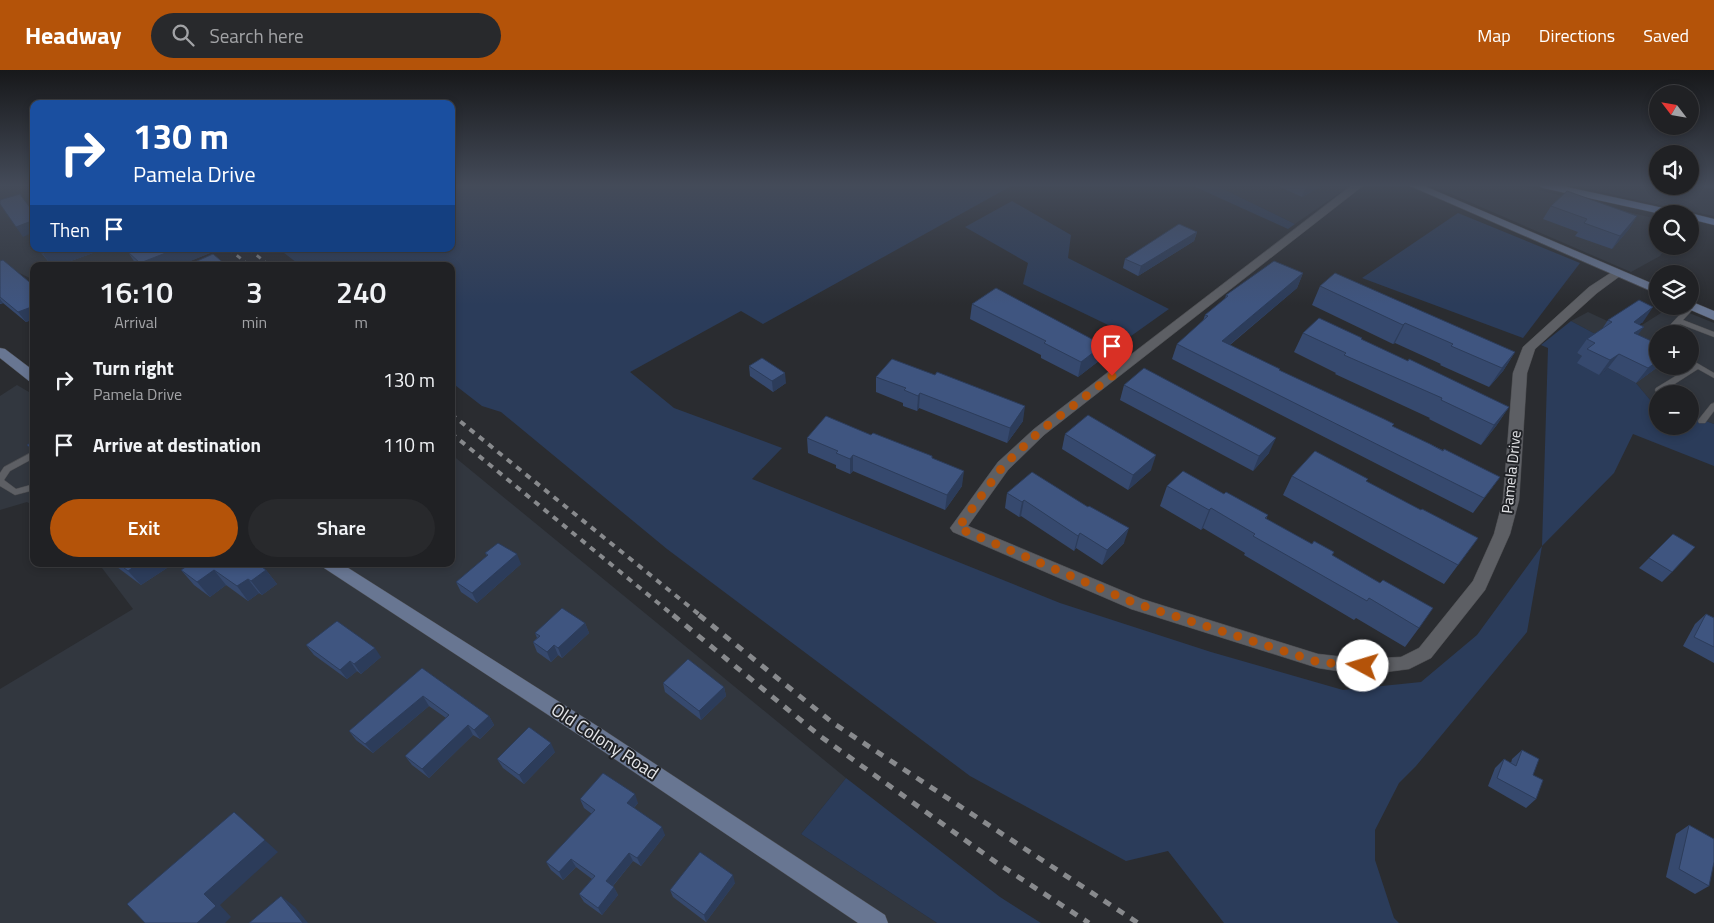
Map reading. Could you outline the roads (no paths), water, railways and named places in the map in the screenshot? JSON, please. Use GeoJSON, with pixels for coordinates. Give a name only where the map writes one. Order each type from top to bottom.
{"type":"FeatureCollection","features":[{"type":"Feature","properties":{"kind":"main road"},"geometry":{"type":"LineString","coordinates":[[1504,225],[1649,287]]}},
{"type":"Feature","properties":{"kind":"main road"},"geometry":{"type":"LineString","coordinates":[[1699,309],[1714,316]]}},
{"type":"Feature","properties":{"kind":"main road"},"geometry":{"type":"LineString","coordinates":[[0,352],[30,375]]}},
{"type":"Feature","properties":{"kind":"main road","name":"Old Colony Road"},"geometry":{"type":"LineString","coordinates":[[335,567],[595,735],[877,923]]}},
{"type":"Feature","properties":{"kind":"street","name":"Pamela Drive"},"geometry":{"type":"LineString","coordinates":[[1307,225],[1039,432],[1003,466],[958,528],[1137,604],[1318,662],[1363,666],[1403,664],[1425,653],[1451,622],[1479,585],[1502,534],[1511,500],[1520,373],[1529,347],[1594,290],[1616,274]]}},
{"type":"Feature","properties":{"kind":"lane"},"geometry":{"type":"LineString","coordinates":[[1677,325],[1684,315]]}},
{"type":"Feature","properties":{"kind":"lane"},"geometry":{"type":"LineString","coordinates":[[1679,321],[1714,335]]}},
{"type":"Feature","properties":{"kind":"lane"},"geometry":{"type":"LineString","coordinates":[[1699,366],[1714,376]]}},
{"type":"Feature","properties":{"kind":"lane"},"geometry":{"type":"LineString","coordinates":[[1665,385],[1678,375]]}},
{"type":"Feature","properties":{"kind":"lane"},"geometry":{"type":"LineString","coordinates":[[1702,421],[1714,406]]}},
{"type":"Feature","properties":{"kind":"lane"},"geometry":{"type":"LineString","coordinates":[[30,456],[7,469],[0,480],[15,492],[30,488]]}},
{"type":"Feature","properties":{"kind":"railway"},"geometry":{"type":"LineString","coordinates":[[233,252],[245,262]]}},
{"type":"Feature","properties":{"kind":"railway"},"geometry":{"type":"LineString","coordinates":[[253,252],[265,262]]}},
{"type":"Feature","properties":{"kind":"railway"},"geometry":{"type":"LineString","coordinates":[[455,417],[701,616]]}},
{"type":"Feature","properties":{"kind":"railway"},"geometry":{"type":"LineString","coordinates":[[455,436],[674,616]]}},
{"type":"Feature","properties":{"kind":"railway"},"geometry":{"type":"LineString","coordinates":[[673,615],[820,736],[997,863],[1089,923]]}},
{"type":"Feature","properties":{"kind":"railway"},"geometry":{"type":"LineString","coordinates":[[699,615],[833,723],[1138,923]]}}]}
